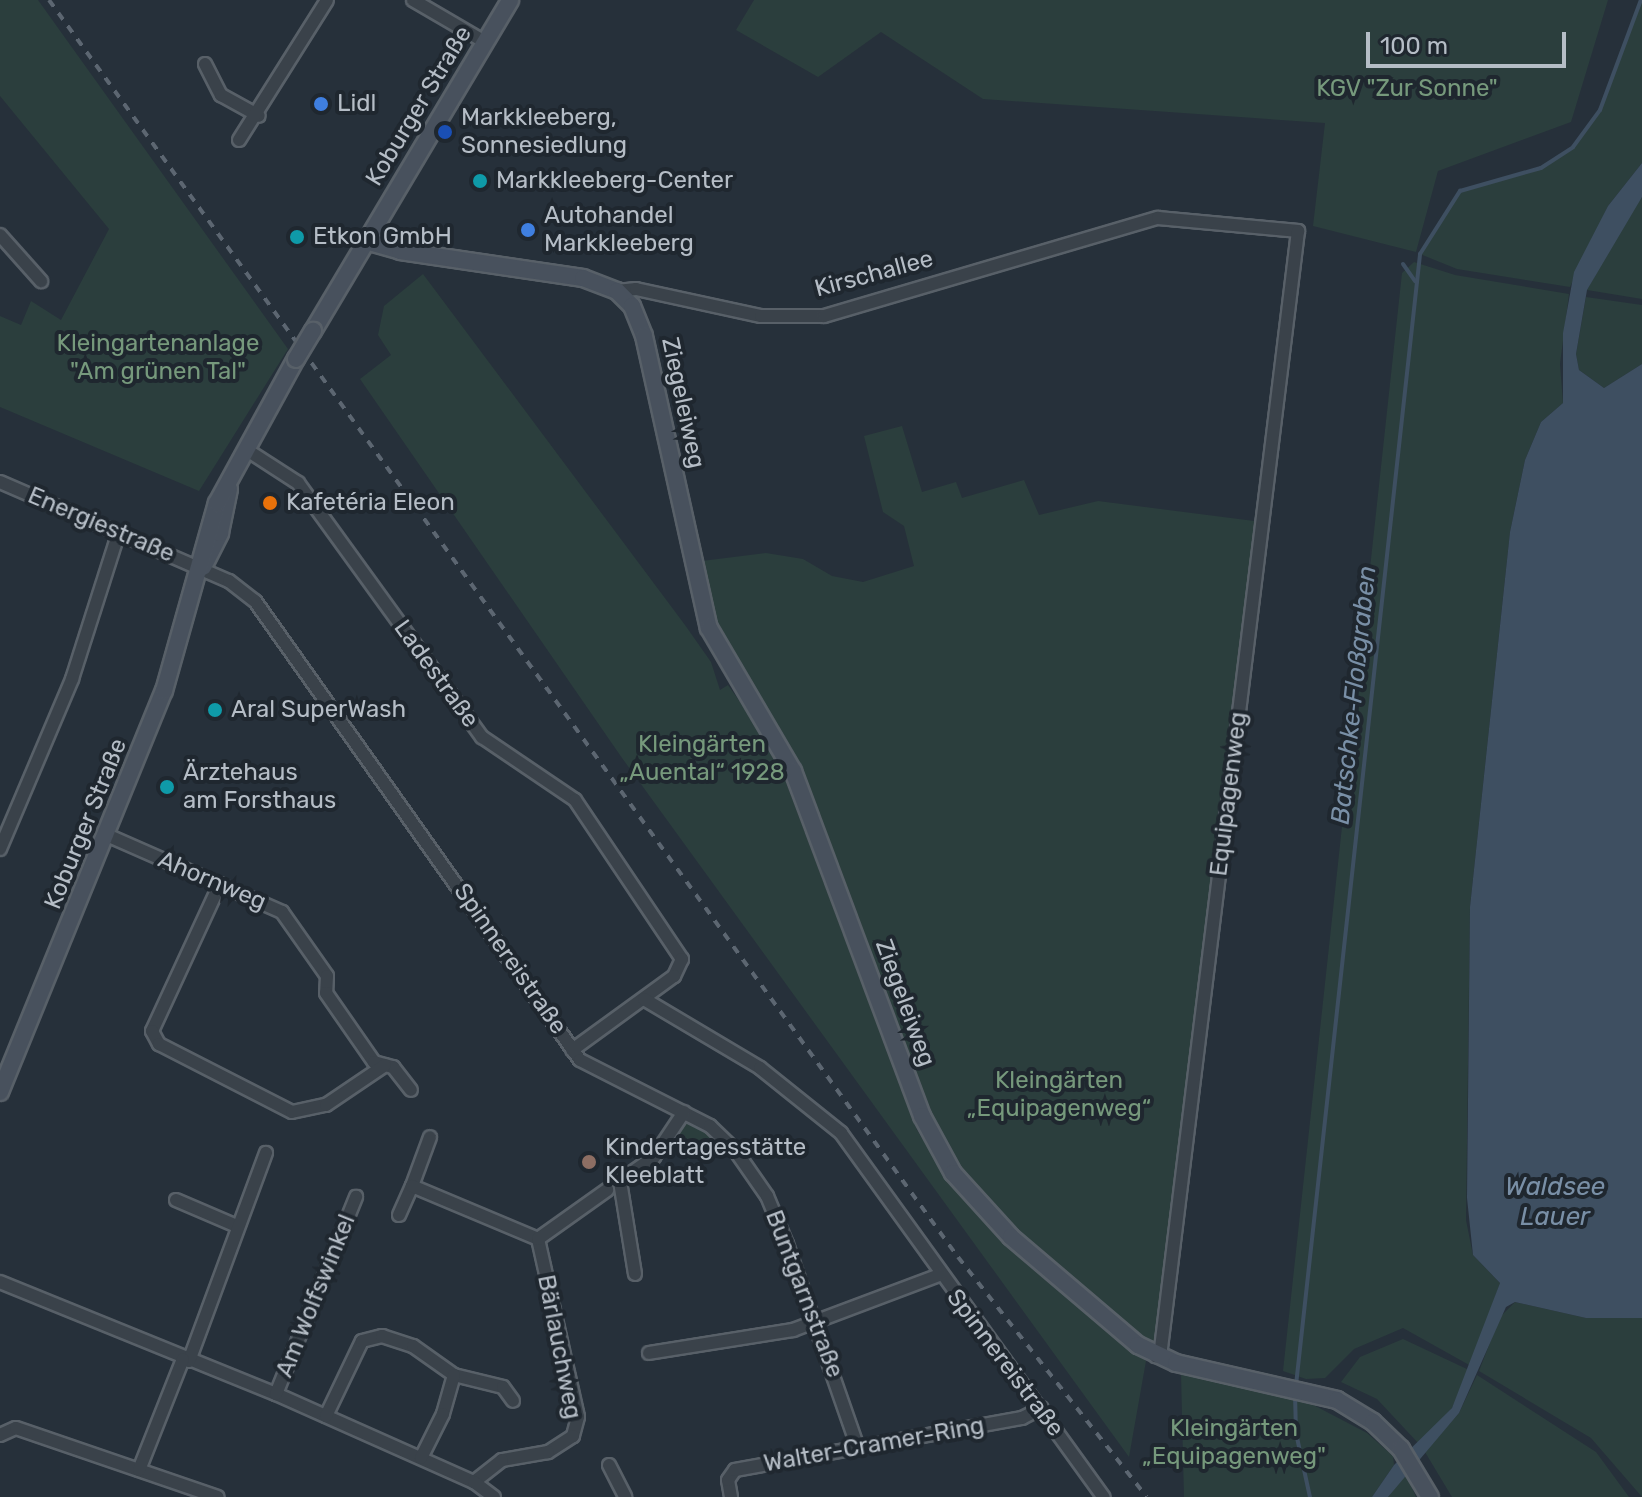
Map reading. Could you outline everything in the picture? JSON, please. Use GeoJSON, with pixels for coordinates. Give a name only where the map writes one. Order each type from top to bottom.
{"type":"FeatureCollection","features":[{"type":"Feature","properties":{"kind":"main road","name":"Koburger Straße"},"geometry":{"type":"LineString","coordinates":[[0,1092],[109,836],[164,691],[202,569],[220,533],[229,488],[296,359],[510,0]]}},
{"type":"Feature","properties":{"kind":"main road","name":"Kirschallee"},"geometry":{"type":"LineString","coordinates":[[366,241],[400,251],[564,274],[617,291]]}},
{"type":"Feature","properties":{"kind":"main road","name":"Ziegeleiweg"},"geometry":{"type":"LineString","coordinates":[[617,291],[632,306],[644,336],[709,628],[793,771],[922,1116],[953,1173],[990,1217],[1070,1290],[1156,1356],[1296,1388],[1355,1410],[1401,1449],[1430,1497]]}},
{"type":"Feature","properties":{"kind":"street"},"geometry":{"type":"LineString","coordinates":[[239,140],[259,116],[327,0]]}},
{"type":"Feature","properties":{"kind":"street"},"geometry":{"type":"LineString","coordinates":[[413,0],[485,42]]}},
{"type":"Feature","properties":{"kind":"street"},"geometry":{"type":"LineString","coordinates":[[205,64],[221,95],[259,116]]}},
{"type":"Feature","properties":{"kind":"street","name":"Kirschallee"},"geometry":{"type":"LineString","coordinates":[[617,291],[636,289],[761,316],[824,316],[1158,218],[1298,231]]}},
{"type":"Feature","properties":{"kind":"street","name":"Equipagenweg"},"geometry":{"type":"LineString","coordinates":[[1156,1356],[1161,1349],[1298,231]]}},
{"type":"Feature","properties":{"kind":"street"},"geometry":{"type":"LineString","coordinates":[[0,235],[41,281]]}},
{"type":"Feature","properties":{"kind":"street","name":"Ladestraße"},"geometry":{"type":"LineString","coordinates":[[247,450],[298,483],[482,737],[575,800],[618,859],[642,905],[682,959],[674,976],[644,999]]}},
{"type":"Feature","properties":{"kind":"street","name":"Energiestraße"},"geometry":{"type":"LineString","coordinates":[[1,487],[202,569]]}},
{"type":"Feature","properties":{"kind":"street"},"geometry":{"type":"LineString","coordinates":[[0,849],[72,679],[118,535]]}},
{"type":"Feature","properties":{"kind":"street","name":"Spinnereistraße"},"geometry":{"type":"LineString","coordinates":[[202,569],[255,601],[572,1050],[644,999],[760,1068],[841,1133],[939,1275],[1042,1408],[1104,1497]]}},
{"type":"Feature","properties":{"kind":"street","name":"Ahornweg"},"geometry":{"type":"LineString","coordinates":[[109,836],[282,912],[327,976],[326,993],[374,1062],[393,1067],[411,1090]]}},
{"type":"Feature","properties":{"kind":"street"},"geometry":{"type":"LineString","coordinates":[[220,884],[152,1031],[159,1044],[292,1112],[326,1105],[385,1065]]}},
{"type":"Feature","properties":{"kind":"street","name":"Buntgarnstraße"},"geometry":{"type":"LineString","coordinates":[[572,1050],[590,1070],[710,1126],[735,1150],[767,1196],[858,1448]]}},
{"type":"Feature","properties":{"kind":"street"},"geometry":{"type":"LineString","coordinates":[[635,1274],[620,1181],[654,1157],[684,1112]]}},
{"type":"Feature","properties":{"kind":"street"},"geometry":{"type":"LineString","coordinates":[[399,1215],[430,1137]]}},
{"type":"Feature","properties":{"kind":"street"},"geometry":{"type":"LineString","coordinates":[[139,1470],[186,1360],[266,1153]]}},
{"type":"Feature","properties":{"kind":"street"},"geometry":{"type":"LineString","coordinates":[[412,1186],[538,1239],[607,1190]]}},
{"type":"Feature","properties":{"kind":"street","name":"Am Wolfswinkel"},"geometry":{"type":"LineString","coordinates":[[276,1394],[356,1197]]}},
{"type":"Feature","properties":{"kind":"street"},"geometry":{"type":"LineString","coordinates":[[176,1200],[237,1226]]}},
{"type":"Feature","properties":{"kind":"street","name":"Bärlauchweg"},"geometry":{"type":"LineString","coordinates":[[474,1482],[502,1460],[548,1452],[573,1436],[578,1417],[538,1239]]}},
{"type":"Feature","properties":{"kind":"street"},"geometry":{"type":"LineString","coordinates":[[649,1353],[814,1325],[939,1275]]}},
{"type":"Feature","properties":{"kind":"street","name":"Am Wolfswinkel"},"geometry":{"type":"LineString","coordinates":[[0,1282],[276,1394],[474,1482],[494,1497]]}},
{"type":"Feature","properties":{"kind":"street"},"geometry":{"type":"LineString","coordinates":[[326,1416],[362,1341],[382,1336],[413,1346],[454,1375],[503,1387],[513,1401]]}},
{"type":"Feature","properties":{"kind":"street"},"geometry":{"type":"LineString","coordinates":[[421,1458],[443,1414],[454,1375]]}},
{"type":"Feature","properties":{"kind":"street","name":"Walter-Cramer-Ring"},"geometry":{"type":"LineString","coordinates":[[731,1497],[728,1480],[735,1470],[1022,1418],[1042,1408]]}},
{"type":"Feature","properties":{"kind":"street"},"geometry":{"type":"LineString","coordinates":[[0,1435],[16,1428],[217,1497]]}},
{"type":"Feature","properties":{"kind":"street"},"geometry":{"type":"LineString","coordinates":[[609,1465],[625,1497]]}},
{"type":"Feature","properties":{"kind":"green space","name":"Kleingartenanlage \"Am grünen Tal\""},"geometry":{"type":"Polygon","coordinates":[[[0,0],[38,0],[288,349],[199,491],[0,407],[0,316],[21,325],[31,301],[61,320],[109,229],[0,96],[0,0]]]}},
{"type":"Feature","properties":{"kind":"green space","name":"KGV \"Zur Sonne\""},"geometry":{"type":"Polygon","coordinates":[[[754,0],[1608,0],[1571,122],[1438,171],[1416,252],[1313,226],[1325,123],[983,99],[881,32],[818,77],[736,30],[754,0]]]}},
{"type":"Feature","properties":{"kind":"green space"},"geometry":{"type":"Polygon","coordinates":[[[1642,0],[1642,163],[1608,206],[1570,287],[1457,269],[1420,254],[1460,191],[1541,168],[1573,147],[1600,110],[1642,0]]]}},
{"type":"Feature","properties":{"kind":"green space"},"geometry":{"type":"Polygon","coordinates":[[[1642,197],[1642,299],[1587,290],[1626,217],[1642,197]]]}},
{"type":"Feature","properties":{"kind":"green space"},"geometry":{"type":"Polygon","coordinates":[[[1414,262],[1455,275],[1569,294],[1560,364],[1563,403],[1541,422],[1525,460],[1510,532],[1470,907],[1466,1220],[1473,1255],[1500,1283],[1471,1366],[1403,1328],[1354,1349],[1325,1378],[1306,1379],[1283,1371],[1402,273],[1414,262]]]}},
{"type":"Feature","properties":{"kind":"green space","name":"Kleingärten „Auental“ 1928"},"geometry":{"type":"Polygon","coordinates":[[[423,274],[685,625],[711,662],[720,690],[728,685],[774,750],[917,1130],[950,1183],[1025,1263],[1146,1361],[1129,1457],[622,758],[360,379],[391,355],[378,335],[384,306],[423,274]]]}},
{"type":"Feature","properties":{"kind":"green space"},"geometry":{"type":"Polygon","coordinates":[[[1586,297],[1642,305],[1642,364],[1604,388],[1579,370],[1576,354],[1586,297]]]}},
{"type":"Feature","properties":{"kind":"green space","name":"Kleingärten „Equipagenweg“"},"geometry":{"type":"Polygon","coordinates":[[[902,426],[922,492],[956,482],[962,498],[1024,480],[1039,515],[1098,501],[1262,522],[1156,1356],[1070,1290],[940,1149],[793,771],[720,654],[694,562],[766,553],[803,559],[832,576],[863,582],[914,566],[904,526],[883,512],[864,436],[902,426]]]}},
{"type":"Feature","properties":{"kind":"green space"},"geometry":{"type":"Polygon","coordinates":[[[684,1112],[722,1137],[689,1160],[666,1139],[684,1112]]]}},
{"type":"Feature","properties":{"kind":"green space"},"geometry":{"type":"Polygon","coordinates":[[[1515,1302],[1586,1318],[1642,1318],[1642,1497],[1591,1438],[1479,1371],[1500,1317],[1515,1302]]]}},
{"type":"Feature","properties":{"kind":"green space"},"geometry":{"type":"Polygon","coordinates":[[[1403,1339],[1469,1370],[1452,1408],[1419,1444],[1377,1399],[1341,1382],[1360,1357],[1403,1339]]]}},
{"type":"Feature","properties":{"kind":"green space","name":"Kleingärten „Equipagenweg\""},"geometry":{"type":"Polygon","coordinates":[[[1181,1373],[1302,1399],[1367,1433],[1393,1456],[1394,1465],[1372,1497],[1184,1497],[1181,1373]]]}},
{"type":"Feature","properties":{"kind":"green space"},"geometry":{"type":"Polygon","coordinates":[[[1477,1375],[1596,1452],[1629,1497],[1452,1497],[1425,1452],[1459,1413],[1477,1375]]]}},
{"type":"Feature","properties":{"kind":"green space"},"geometry":{"type":"Polygon","coordinates":[[[1406,1474],[1416,1497],[1388,1497],[1403,1476],[1406,1474]]]}},
{"type":"Feature","properties":{"kind":"water","name":"Waldsee Lauer"},"geometry":{"type":"Polygon","coordinates":[[[1642,163],[1642,197],[1587,290],[1576,354],[1579,370],[1604,388],[1642,364],[1642,1318],[1586,1318],[1515,1302],[1506,1307],[1459,1413],[1388,1497],[1372,1497],[1394,1465],[1452,1408],[1500,1283],[1473,1255],[1467,1198],[1470,907],[1510,532],[1525,460],[1541,422],[1563,403],[1563,333],[1574,272],[1608,206],[1642,163]]]}},
{"type":"Feature","properties":{"kind":"waterway","name":"Batschke‐Floßgraben"},"geometry":{"type":"LineString","coordinates":[[1296,1385],[1420,254],[1460,191],[1541,168],[1573,147],[1600,110],[1641,0]]}},
{"type":"Feature","properties":{"kind":"waterway"},"geometry":{"type":"LineString","coordinates":[[1403,264],[1415,281]]}},
{"type":"Feature","properties":{"kind":"waterway","name":"Batschke‐Floßgraben"},"geometry":{"type":"LineString","coordinates":[[1295,1393],[1296,1433],[1310,1497]]}},
{"type":"Feature","properties":{"kind":"railway"},"geometry":{"type":"LineString","coordinates":[[49,0],[958,1257],[1147,1497]]}},
{"type":"Feature","properties":{"kind":"place","name":"Lidl"},"geometry":{"type":"Point","coordinates":[321,104]}},
{"type":"Feature","properties":{"kind":"place","name":"Markkleeberg, Sonnesiedlung"},"geometry":{"type":"Point","coordinates":[445,132]}},
{"type":"Feature","properties":{"kind":"place","name":"Markkleeberg-Center"},"geometry":{"type":"Point","coordinates":[480,181]}},
{"type":"Feature","properties":{"kind":"place","name":"Autohandel Markkleeberg"},"geometry":{"type":"Point","coordinates":[528,230]}},
{"type":"Feature","properties":{"kind":"place","name":"Etkon GmbH"},"geometry":{"type":"Point","coordinates":[297,237]}},
{"type":"Feature","properties":{"kind":"place","name":"Kafetéria Eleon"},"geometry":{"type":"Point","coordinates":[270,503]}},
{"type":"Feature","properties":{"kind":"place","name":"Aral SuperWash"},"geometry":{"type":"Point","coordinates":[215,710]}},
{"type":"Feature","properties":{"kind":"place","name":"Ärztehaus am Forsthaus"},"geometry":{"type":"Point","coordinates":[167,787]}},
{"type":"Feature","properties":{"kind":"place","name":"Kindertagesstätte Kleeblatt"},"geometry":{"type":"Point","coordinates":[589,1162]}}]}
